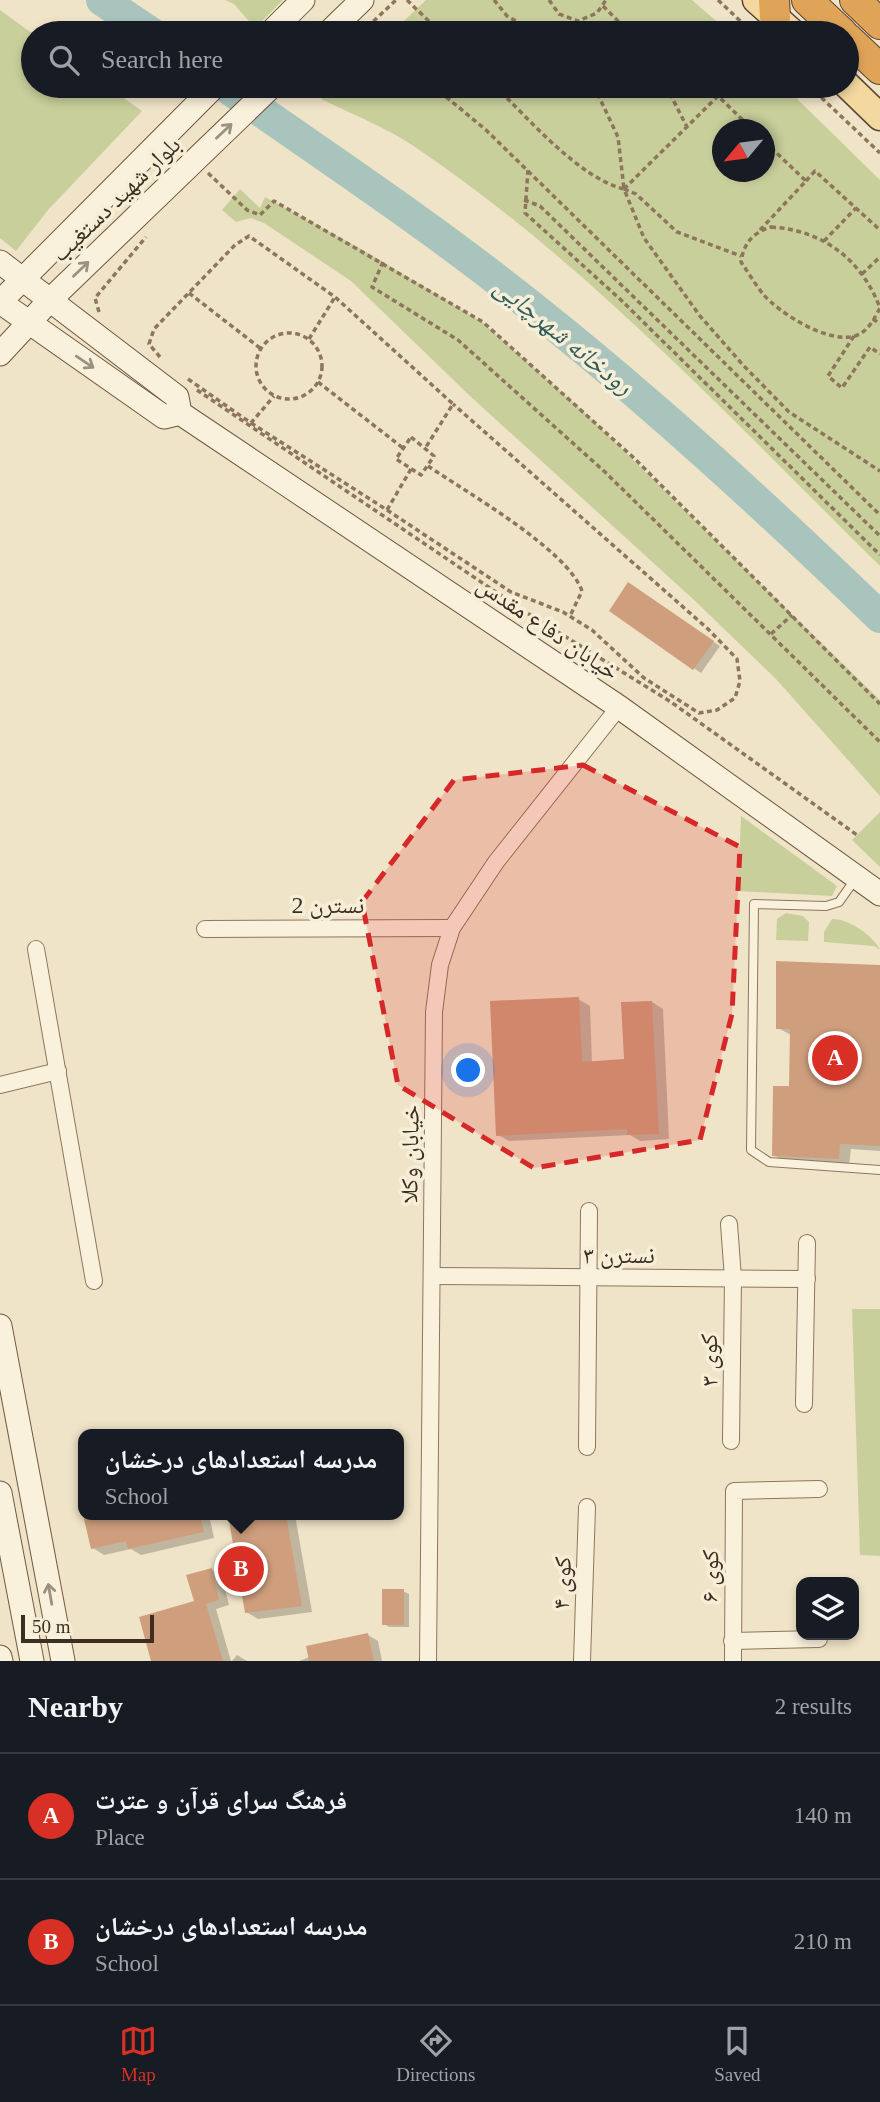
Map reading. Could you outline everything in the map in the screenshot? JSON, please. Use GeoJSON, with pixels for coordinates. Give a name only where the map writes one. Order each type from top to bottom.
{"type":"FeatureCollection","features":[{"type":"Feature","properties":{"kind":"highway"},"geometry":{"type":"LineString","coordinates":[[807,0],[829,21]]}},
{"type":"Feature","properties":{"kind":"highway"},"geometry":{"type":"LineString","coordinates":[[855,0],[880,24]]}},
{"type":"Feature","properties":{"kind":"highway"},"geometry":{"type":"LineString","coordinates":[[859,49],[880,69]]}},
{"type":"Feature","properties":{"kind":"main road"},"geometry":{"type":"LineString","coordinates":[[859,97],[880,117]]}},
{"type":"Feature","properties":{"kind":"street"},"geometry":{"type":"LineString","coordinates":[[282,21],[303,0]]}},
{"type":"Feature","properties":{"kind":"street"},"geometry":{"type":"LineString","coordinates":[[340,21],[362,0]]}},
{"type":"Feature","properties":{"kind":"street","name":"بلوار شهید دستغیب"},"geometry":{"type":"LineString","coordinates":[[0,302],[202,98]]}},
{"type":"Feature","properties":{"kind":"street","name":"بلوار شهید دستغیب"},"geometry":{"type":"LineString","coordinates":[[0,354],[50,300],[176,177],[205,167],[273,98]]}},
{"type":"Feature","properties":{"kind":"street","name":"خیابان دفاع مقدس"},"geometry":{"type":"LineString","coordinates":[[0,262],[177,397],[180,413]]}},
{"type":"Feature","properties":{"kind":"street","name":"خیابان دفاع مقدس"},"geometry":{"type":"LineString","coordinates":[[0,302],[164,416],[180,413],[619,707],[880,894]]}},
{"type":"Feature","properties":{"kind":"street","name":"خیابان وکلا"},"geometry":{"type":"LineString","coordinates":[[428,1661],[434,1012],[439,965],[452,928],[496,862],[619,707]]}},
{"type":"Feature","properties":{"kind":"street","name":"نسترن 2"},"geometry":{"type":"LineString","coordinates":[[205,929],[452,928]]}},
{"type":"Feature","properties":{"kind":"street"},"geometry":{"type":"LineString","coordinates":[[36,949],[94,1281]]}},
{"type":"Feature","properties":{"kind":"street"},"geometry":{"type":"LineString","coordinates":[[0,1085],[58,1071]]}},
{"type":"Feature","properties":{"kind":"street"},"geometry":{"type":"LineString","coordinates":[[587,1447],[589,1211]]}},
{"type":"Feature","properties":{"kind":"street"},"geometry":{"type":"LineString","coordinates":[[729,1224],[733,1278]]}},
{"type":"Feature","properties":{"kind":"street"},"geometry":{"type":"LineString","coordinates":[[804,1404],[807,1243]]}},
{"type":"Feature","properties":{"kind":"street","name":"نسترن ۳"},"geometry":{"type":"LineString","coordinates":[[432,1276],[807,1279]]}},
{"type":"Feature","properties":{"kind":"street","name":"کوی ۳"},"geometry":{"type":"LineString","coordinates":[[732,1441],[733,1278]]}},
{"type":"Feature","properties":{"kind":"street"},"geometry":{"type":"LineString","coordinates":[[0,1326],[62,1661]]}},
{"type":"Feature","properties":{"kind":"street","name":"کوی ۶"},"geometry":{"type":"LineString","coordinates":[[733,1661],[734,1491],[819,1489]]}},
{"type":"Feature","properties":{"kind":"street"},"geometry":{"type":"LineString","coordinates":[[0,1493],[32,1661]]}},
{"type":"Feature","properties":{"kind":"street","name":"کوی ۴"},"geometry":{"type":"LineString","coordinates":[[582,1661],[587,1507]]}},
{"type":"Feature","properties":{"kind":"street"},"geometry":{"type":"LineString","coordinates":[[732,1641],[796,1640]]}},
{"type":"Feature","properties":{"kind":"lane"},"geometry":{"type":"LineString","coordinates":[[858,876],[839,902],[826,906],[754,904],[751,1150],[769,1162],[880,1170]]}},
{"type":"Feature","properties":{"kind":"path"},"geometry":{"type":"LineString","coordinates":[[374,21],[396,0]]}},
{"type":"Feature","properties":{"kind":"path"},"geometry":{"type":"LineString","coordinates":[[407,0],[429,21]]}},
{"type":"Feature","properties":{"kind":"path"},"geometry":{"type":"LineString","coordinates":[[494,0],[507,16],[516,21]]}},
{"type":"Feature","properties":{"kind":"path"},"geometry":{"type":"LineString","coordinates":[[549,0],[558,14],[578,21],[588,19],[606,0]]}},
{"type":"Feature","properties":{"kind":"path"},"geometry":{"type":"LineString","coordinates":[[718,0],[770,17]]}},
{"type":"Feature","properties":{"kind":"path"},"geometry":{"type":"LineString","coordinates":[[603,6],[618,21]]}},
{"type":"Feature","properties":{"kind":"path"},"geometry":{"type":"LineString","coordinates":[[447,98],[528,170],[880,515]]}},
{"type":"Feature","properties":{"kind":"path"},"geometry":{"type":"LineString","coordinates":[[508,98],[567,154],[608,186],[636,194],[677,232],[742,257]]}},
{"type":"Feature","properties":{"kind":"path"},"geometry":{"type":"LineString","coordinates":[[600,98],[618,137],[624,189],[644,238],[701,316],[743,365],[789,412],[880,471]]}},
{"type":"Feature","properties":{"kind":"path"},"geometry":{"type":"LineString","coordinates":[[672,98],[687,127]]}},
{"type":"Feature","properties":{"kind":"path"},"geometry":{"type":"LineString","coordinates":[[624,189],[716,98]]}},
{"type":"Feature","properties":{"kind":"path"},"geometry":{"type":"LineString","coordinates":[[720,98],[742,119]]}},
{"type":"Feature","properties":{"kind":"path"},"geometry":{"type":"LineString","coordinates":[[822,98],[880,153]]}},
{"type":"Feature","properties":{"kind":"path"},"geometry":{"type":"LineString","coordinates":[[775,151],[806,181]]}},
{"type":"Feature","properties":{"kind":"path"},"geometry":{"type":"LineString","coordinates":[[199,183],[205,167],[247,210],[260,215],[274,201],[383,261],[483,322],[634,458],[880,704]]}},
{"type":"Feature","properties":{"kind":"path"},"geometry":{"type":"LineString","coordinates":[[528,170],[525,213],[594,275],[880,555]]}},
{"type":"Feature","properties":{"kind":"path"},"geometry":{"type":"LineString","coordinates":[[854,337],[827,334],[793,320],[763,295],[741,262],[742,257],[748,240],[815,171],[880,230]]}},
{"type":"Feature","properties":{"kind":"path"},"geometry":{"type":"LineString","coordinates":[[524,200],[540,206],[880,536]]}},
{"type":"Feature","properties":{"kind":"path"},"geometry":{"type":"LineString","coordinates":[[824,241],[856,208]]}},
{"type":"Feature","properties":{"kind":"path"},"geometry":{"type":"LineString","coordinates":[[759,231],[771,227],[794,228],[824,241],[850,258],[871,285],[880,308],[870,326],[854,337],[828,376],[842,388],[870,347],[880,354]]}},
{"type":"Feature","properties":{"kind":"path"},"geometry":{"type":"LineString","coordinates":[[101,318],[95,298],[153,229]]}},
{"type":"Feature","properties":{"kind":"path"},"geometry":{"type":"LineString","coordinates":[[163,360],[149,344],[154,329],[235,245],[249,236],[335,297],[717,639],[737,659],[740,681],[735,698],[717,710],[699,713],[644,678],[592,630],[570,616],[511,592],[183,378],[422,544],[671,702],[857,835]]}},
{"type":"Feature","properties":{"kind":"path"},"geometry":{"type":"LineString","coordinates":[[862,274],[880,257]]}},
{"type":"Feature","properties":{"kind":"path"},"geometry":{"type":"LineString","coordinates":[[383,261],[372,287],[458,340],[605,472],[880,742]]}},
{"type":"Feature","properties":{"kind":"path"},"geometry":{"type":"LineString","coordinates":[[594,275],[603,266]]}},
{"type":"Feature","properties":{"kind":"path"},"geometry":{"type":"LineString","coordinates":[[189,293],[260,348]]}},
{"type":"Feature","properties":{"kind":"path"},"geometry":{"type":"LineString","coordinates":[[309,339],[335,297]]}},
{"type":"Feature","properties":{"kind":"path"},"geometry":{"type":"LineString","coordinates":[[873,320],[880,324]]}},
{"type":"Feature","properties":{"kind":"path"},"geometry":{"type":"LineString","coordinates":[[288,332],[309,339],[322,364],[318,382],[303,396],[283,400],[274,396],[258,380],[256,359],[260,348],[267,340],[288,332]]}},
{"type":"Feature","properties":{"kind":"path"},"geometry":{"type":"LineString","coordinates":[[318,382],[404,448]]}},
{"type":"Feature","properties":{"kind":"path"},"geometry":{"type":"LineString","coordinates":[[251,423],[274,396]]}},
{"type":"Feature","properties":{"kind":"path"},"geometry":{"type":"LineString","coordinates":[[426,447],[453,404]]}},
{"type":"Feature","properties":{"kind":"path"},"geometry":{"type":"LineString","coordinates":[[411,437],[426,447],[434,456],[421,475],[396,459],[411,437]]}},
{"type":"Feature","properties":{"kind":"path"},"geometry":{"type":"LineString","coordinates":[[428,466],[557,555],[571,569],[578,577],[582,591],[570,616]]}},
{"type":"Feature","properties":{"kind":"path"},"geometry":{"type":"LineString","coordinates":[[387,510],[411,469]]}},
{"type":"Feature","properties":{"kind":"path"},"geometry":{"type":"LineString","coordinates":[[771,634],[792,615]]}},
{"type":"Feature","properties":{"kind":"highlighted area"},"geometry":{"type":"Polygon","coordinates":[[[583,765],[740,847],[732,1014],[700,1140],[534,1168],[398,1085],[362,902],[454,780],[583,765]]]}},
{"type":"Feature","properties":{"kind":"green space"},"geometry":{"type":"Polygon","coordinates":[[[225,0],[283,0],[262,21],[249,21],[234,4],[225,0]]]}},
{"type":"Feature","properties":{"kind":"green space"},"geometry":{"type":"Polygon","coordinates":[[[426,0],[692,0],[716,21],[404,21],[426,0]]]}},
{"type":"Feature","properties":{"kind":"green space"},"geometry":{"type":"Polygon","coordinates":[[[0,10],[21,25],[21,98],[124,98],[142,111],[48,210],[16,251],[0,238],[0,10]]]}},
{"type":"Feature","properties":{"kind":"green space"},"geometry":{"type":"Polygon","coordinates":[[[796,98],[880,180],[880,566],[714,400],[599,292],[478,192],[404,140],[321,99],[796,98]]]}},
{"type":"Feature","properties":{"kind":"green space"},"geometry":{"type":"Polygon","coordinates":[[[240,189],[260,208],[265,197],[363,250],[482,322],[587,415],[880,700],[880,796],[776,679],[694,600],[470,396],[351,281],[264,223],[251,218],[236,222],[222,210],[240,189]]]}},
{"type":"Feature","properties":{"kind":"green space"},"geometry":{"type":"Polygon","coordinates":[[[880,812],[880,867],[852,840],[880,812]]]}},
{"type":"Feature","properties":{"kind":"green space"},"geometry":{"type":"Polygon","coordinates":[[[741,816],[837,886],[832,896],[738,891],[741,816]]]}},
{"type":"Feature","properties":{"kind":"green space"},"geometry":{"type":"Polygon","coordinates":[[[786,913],[803,916],[809,922],[808,941],[776,940],[777,919],[786,913]]]}},
{"type":"Feature","properties":{"kind":"green space"},"geometry":{"type":"Polygon","coordinates":[[[832,919],[845,921],[860,929],[880,950],[874,946],[824,942],[824,932],[832,919]]]}},
{"type":"Feature","properties":{"kind":"green space"},"geometry":{"type":"Polygon","coordinates":[[[852,1309],[880,1309],[880,1556],[860,1555],[852,1309]]]}},
{"type":"Feature","properties":{"kind":"building"},"geometry":{"type":"Polygon","coordinates":[[[628,582],[714,641],[693,670],[609,611],[628,582]]]}},
{"type":"Feature","properties":{"kind":"building"},"geometry":{"type":"Polygon","coordinates":[[[776,961],[880,965],[880,1146],[840,1144],[839,1159],[772,1156],[773,1086],[789,1086],[790,1029],[776,1029],[776,961]]]}},
{"type":"Feature","properties":{"kind":"building"},"geometry":{"type":"Polygon","coordinates":[[[579,997],[582,1062],[624,1059],[621,1002],[652,1001],[659,1134],[627,1135],[627,1129],[496,1136],[490,1001],[579,997]]]}},
{"type":"Feature","properties":{"kind":"building"},"geometry":{"type":"Polygon","coordinates":[[[84,1520],[201,1520],[204,1532],[128,1549],[126,1541],[91,1549],[84,1520]]]}},
{"type":"Feature","properties":{"kind":"building"},"geometry":{"type":"Polygon","coordinates":[[[229,1520],[287,1520],[302,1606],[245,1613],[229,1520]]]}},
{"type":"Feature","properties":{"kind":"building"},"geometry":{"type":"Polygon","coordinates":[[[212,1568],[219,1600],[206,1604],[223,1661],[151,1661],[139,1617],[194,1601],[186,1575],[212,1568]]]}},
{"type":"Feature","properties":{"kind":"building"},"geometry":{"type":"Polygon","coordinates":[[[382,1589],[404,1589],[404,1625],[382,1625],[382,1589]]]}},
{"type":"Feature","properties":{"kind":"building"},"geometry":{"type":"Polygon","coordinates":[[[368,1633],[374,1661],[309,1661],[306,1646],[368,1633]]]}},
{"type":"Feature","properties":{"kind":"waterway","name":"رودخانه شهرچایی"},"geometry":{"type":"LineString","coordinates":[[102,0],[133,21]]}},
{"type":"Feature","properties":{"kind":"waterway","name":"رودخانه شهرچایی"},"geometry":{"type":"LineString","coordinates":[[242,98],[423,225],[563,332],[725,471],[880,617]]}},
{"type":"Feature","properties":{"kind":"place","name":"فرهنگ سرای قرآن و عترت"},"geometry":{"type":"Point","coordinates":[835,1058]}},
{"type":"Feature","properties":{"kind":"place","name":"مدرسه استعدادهای درخشان"},"geometry":{"type":"Point","coordinates":[241,1569]}}]}
